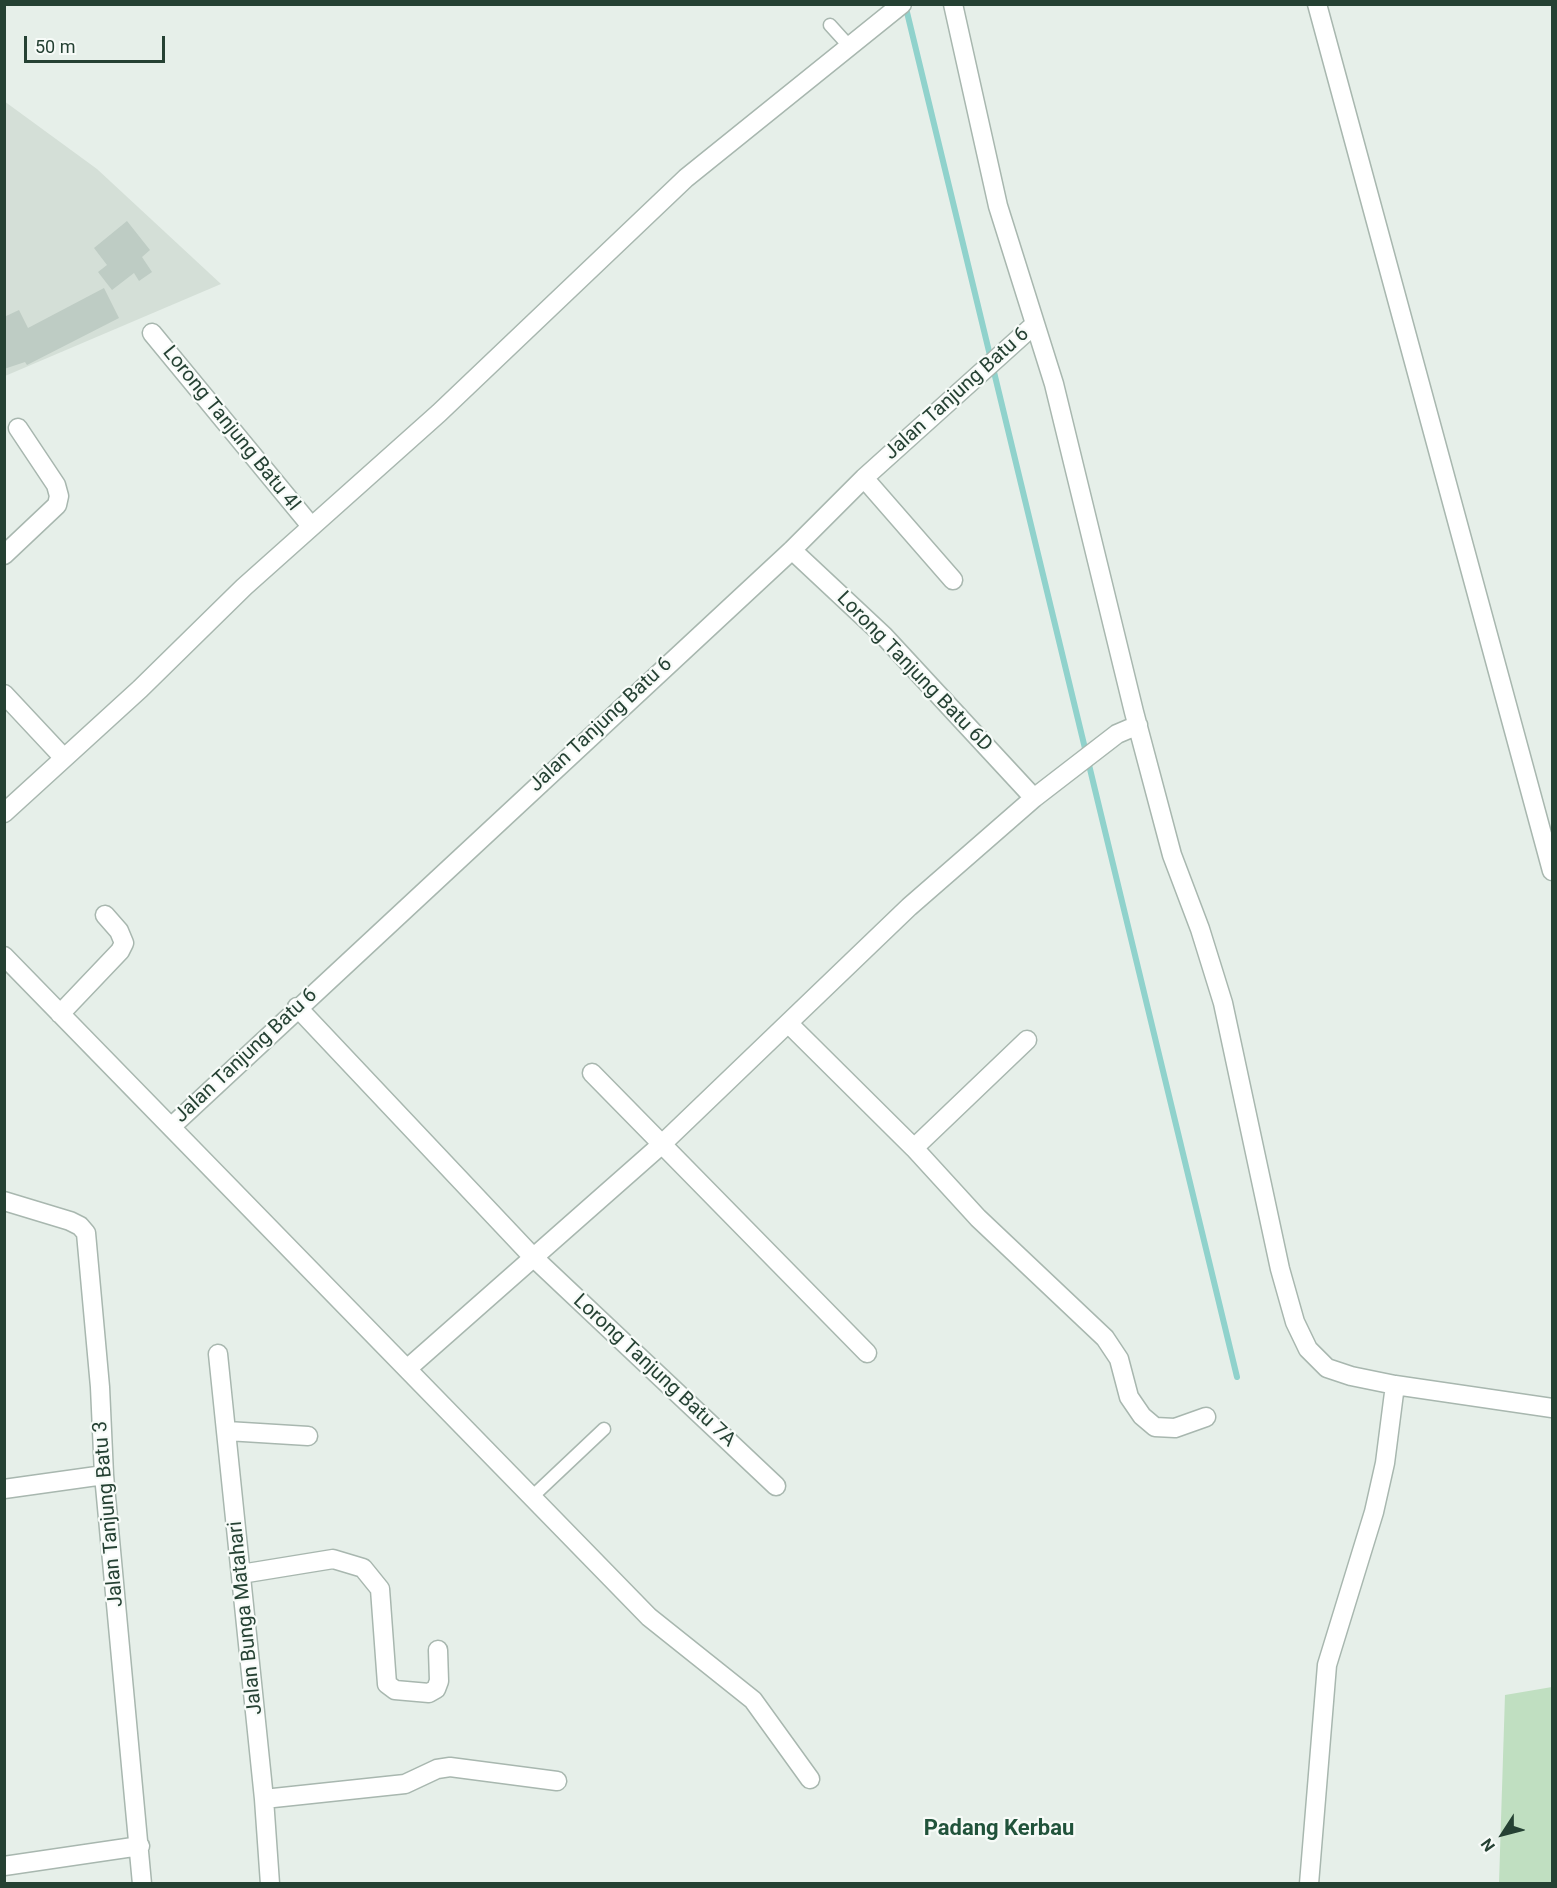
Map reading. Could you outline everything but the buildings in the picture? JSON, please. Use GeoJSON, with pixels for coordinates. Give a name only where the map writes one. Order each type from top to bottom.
{"type":"FeatureCollection","features":[{"type":"Feature","properties":{"kind":"street"},"geometry":{"type":"LineString","coordinates":[[4,813],[140,689],[310,526],[440,413],[686,178],[902,4]]}},
{"type":"Feature","properties":{"kind":"street"},"geometry":{"type":"LineString","coordinates":[[953,4],[998,206],[1054,384],[1172,855],[1200,929],[1223,1003],[1280,1269],[1295,1322],[1308,1349],[1327,1368],[1395,1385],[1552,1408]]}},
{"type":"Feature","properties":{"kind":"street"},"geometry":{"type":"LineString","coordinates":[[1317,4],[1552,871]]}},
{"type":"Feature","properties":{"kind":"street","name":"Jalan Tanjung Batu 6"},"geometry":{"type":"LineString","coordinates":[[171,1127],[297,1007],[792,550],[864,478],[1034,325]]}},
{"type":"Feature","properties":{"kind":"street","name":"Lorong Tanjung Batu 4I"},"geometry":{"type":"LineString","coordinates":[[152,333],[310,526]]}},
{"type":"Feature","properties":{"kind":"street"},"geometry":{"type":"LineString","coordinates":[[4,555],[57,506],[59,496],[56,485],[18,428]]}},
{"type":"Feature","properties":{"kind":"street"},"geometry":{"type":"LineString","coordinates":[[864,478],[952,580]]}},
{"type":"Feature","properties":{"kind":"street","name":"Lorong Tanjung Batu 6D"},"geometry":{"type":"LineString","coordinates":[[792,550],[884,636],[1034,798]]}},
{"type":"Feature","properties":{"kind":"street"},"geometry":{"type":"LineString","coordinates":[[4,694],[63,757]]}},
{"type":"Feature","properties":{"kind":"street"},"geometry":{"type":"LineString","coordinates":[[407,1369],[532,1256],[661,1145],[909,907],[1034,798],[1117,734],[1138,725]]}},
{"type":"Feature","properties":{"kind":"street"},"geometry":{"type":"LineString","coordinates":[[60,1014],[120,951],[124,943],[119,931],[105,915]]}},
{"type":"Feature","properties":{"kind":"street"},"geometry":{"type":"LineString","coordinates":[[4,956],[649,1617],[753,1700],[810,1779]]}},
{"type":"Feature","properties":{"kind":"street","name":"Lorong Tanjung Batu 7A"},"geometry":{"type":"LineString","coordinates":[[297,1007],[532,1256],[776,1486]]}},
{"type":"Feature","properties":{"kind":"street"},"geometry":{"type":"LineString","coordinates":[[789,1024],[914,1148],[978,1218],[1105,1338],[1119,1359],[1129,1397],[1142,1416],[1155,1428],[1174,1428],[1206,1417]]}},
{"type":"Feature","properties":{"kind":"street"},"geometry":{"type":"LineString","coordinates":[[914,1148],[1027,1040]]}},
{"type":"Feature","properties":{"kind":"street"},"geometry":{"type":"LineString","coordinates":[[592,1072],[867,1353]]}},
{"type":"Feature","properties":{"kind":"street","name":"Jalan Tanjung Batu 3"},"geometry":{"type":"LineString","coordinates":[[4,1201],[70,1221],[80,1226],[86,1233],[104,1475],[142,1884]]}},
{"type":"Feature","properties":{"kind":"street","name":"Jalan Bunga Matahari"},"geometry":{"type":"LineString","coordinates":[[218,1354],[264,1799],[270,1884]]}},
{"type":"Feature","properties":{"kind":"street"},"geometry":{"type":"LineString","coordinates":[[1309,1884],[1327,1665],[1379,1488],[1395,1385]]}},
{"type":"Feature","properties":{"kind":"street"},"geometry":{"type":"LineString","coordinates":[[227,1431],[308,1436]]}},
{"type":"Feature","properties":{"kind":"street"},"geometry":{"type":"LineString","coordinates":[[4,1489],[104,1475]]}},
{"type":"Feature","properties":{"kind":"street"},"geometry":{"type":"LineString","coordinates":[[241,1574],[333,1559],[348,1561],[363,1568],[380,1589],[387,1684],[395,1690],[429,1693],[435,1689],[439,1681],[438,1650]]}},
{"type":"Feature","properties":{"kind":"street"},"geometry":{"type":"LineString","coordinates":[[264,1799],[405,1784],[437,1769],[450,1767],[557,1781]]}},
{"type":"Feature","properties":{"kind":"street"},"geometry":{"type":"LineString","coordinates":[[4,1866],[140,1846]]}},
{"type":"Feature","properties":{"kind":"lane"},"geometry":{"type":"LineString","coordinates":[[830,25],[854,42]]}},
{"type":"Feature","properties":{"kind":"lane"},"geometry":{"type":"LineString","coordinates":[[533,1496],[604,1429]]}},
{"type":"Feature","properties":{"kind":"shaded area"},"geometry":{"type":"Polygon","coordinates":[[[4,101],[97,169],[221,284],[5,376],[4,101]]]}},
{"type":"Feature","properties":{"kind":"green space"},"geometry":{"type":"Polygon","coordinates":[[[1552,1687],[1552,1883],[1499,1883],[1505,1695],[1552,1687]]]}},
{"type":"Feature","properties":{"kind":"waterway"},"geometry":{"type":"LineString","coordinates":[[905,4],[1237,1377]]}},
{"type":"Feature","properties":{"kind":"district","name":"Padang Kerbau"},"geometry":{"type":"Point","coordinates":[999,1829]}}]}
